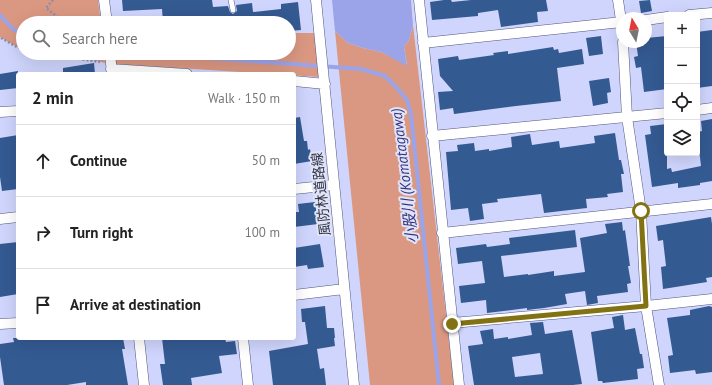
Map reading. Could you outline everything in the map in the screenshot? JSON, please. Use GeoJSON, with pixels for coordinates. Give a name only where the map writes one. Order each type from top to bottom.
{"type":"FeatureCollection","features":[{"type":"Feature","properties":{"kind":"street"},"geometry":{"type":"LineString","coordinates":[[104,0],[106,16]]}},
{"type":"Feature","properties":{"kind":"street","name":"風防林道路線"},"geometry":{"type":"LineString","coordinates":[[316,0],[354,385]]}},
{"type":"Feature","properties":{"kind":"street"},"geometry":{"type":"LineString","coordinates":[[419,0],[442,233],[459,385]]}},
{"type":"Feature","properties":{"kind":"street"},"geometry":{"type":"LineString","coordinates":[[618,0],[620,12]]}},
{"type":"Feature","properties":{"kind":"street"},"geometry":{"type":"LineString","coordinates":[[700,14],[712,13]]}},
{"type":"Feature","properties":{"kind":"street"},"geometry":{"type":"LineString","coordinates":[[652,19],[664,17]]}},
{"type":"Feature","properties":{"kind":"street"},"geometry":{"type":"LineString","coordinates":[[423,43],[616,23]]}},
{"type":"Feature","properties":{"kind":"street"},"geometry":{"type":"LineString","coordinates":[[623,48],[627,117],[641,211],[646,306],[659,385]]}},
{"type":"Feature","properties":{"kind":"street"},"geometry":{"type":"LineString","coordinates":[[111,64],[172,72]]}},
{"type":"Feature","properties":{"kind":"street"},"geometry":{"type":"LineString","coordinates":[[296,81],[324,84]]}},
{"type":"Feature","properties":{"kind":"street"},"geometry":{"type":"LineString","coordinates":[[700,110],[712,108]]}},
{"type":"Feature","properties":{"kind":"street"},"geometry":{"type":"LineString","coordinates":[[0,112],[16,111]]}},
{"type":"Feature","properties":{"kind":"street"},"geometry":{"type":"LineString","coordinates":[[432,136],[664,113]]}},
{"type":"Feature","properties":{"kind":"street"},"geometry":{"type":"LineString","coordinates":[[296,189],[334,185]]}},
{"type":"Feature","properties":{"kind":"street"},"geometry":{"type":"LineString","coordinates":[[442,233],[712,204]]}},
{"type":"Feature","properties":{"kind":"street"},"geometry":{"type":"LineString","coordinates":[[0,219],[16,217]]}},
{"type":"Feature","properties":{"kind":"street"},"geometry":{"type":"LineString","coordinates":[[296,295],[344,289]]}},
{"type":"Feature","properties":{"kind":"street"},"geometry":{"type":"LineString","coordinates":[[452,324],[646,306],[712,298]]}},
{"type":"Feature","properties":{"kind":"street"},"geometry":{"type":"LineString","coordinates":[[0,324],[16,323]]}},
{"type":"Feature","properties":{"kind":"street"},"geometry":{"type":"LineString","coordinates":[[139,340],[144,385]]}},
{"type":"Feature","properties":{"kind":"street"},"geometry":{"type":"LineString","coordinates":[[243,340],[248,385]]}},
{"type":"Feature","properties":{"kind":"lane"},"geometry":{"type":"LineString","coordinates":[[231,0],[232,10]]}},
{"type":"Feature","properties":{"kind":"path"},"geometry":{"type":"LineString","coordinates":[[53,0],[46,8],[56,16]]}},
{"type":"Feature","properties":{"kind":"path"},"geometry":{"type":"LineString","coordinates":[[1,38],[16,46]]}},
{"type":"Feature","properties":{"kind":"path"},"geometry":{"type":"LineString","coordinates":[[85,60],[111,64]]}},
{"type":"Feature","properties":{"kind":"shaded area"},"geometry":{"type":"Polygon","coordinates":[[[0,0],[98,0],[100,16],[16,16],[16,46],[0,37],[0,0]]]}},
{"type":"Feature","properties":{"kind":"shaded area"},"geometry":{"type":"Polygon","coordinates":[[[413,25],[454,385],[370,385],[335,31],[348,43],[381,52],[407,65],[404,47],[409,40],[413,25]]]}},
{"type":"Feature","properties":{"kind":"shaded area"},"geometry":{"type":"Polygon","coordinates":[[[296,33],[315,33],[319,77],[296,76],[296,72],[241,72],[115,64],[115,60],[296,60],[296,33]]]}},
{"type":"Feature","properties":{"kind":"shaded area"},"geometry":{"type":"Polygon","coordinates":[[[91,60],[105,60],[105,63],[91,60]]]}},
{"type":"Feature","properties":{"kind":"water"},"geometry":{"type":"Polygon","coordinates":[[[332,0],[411,0],[413,25],[409,40],[404,47],[407,66],[381,52],[348,43],[335,31],[332,0]]]}},
{"type":"Feature","properties":{"kind":"building"},"geometry":{"type":"Polygon","coordinates":[[[122,0],[212,0],[213,7],[228,6],[230,12],[233,14],[237,11],[236,5],[252,3],[253,12],[281,9],[281,4],[298,2],[301,30],[296,30],[296,16],[162,16],[162,9],[123,11],[122,0]]]}},
{"type":"Feature","properties":{"kind":"building"},"geometry":{"type":"Polygon","coordinates":[[[451,0],[452,2],[471,0],[546,0],[548,11],[537,12],[538,22],[501,27],[498,10],[478,13],[478,16],[432,20],[430,2],[451,0]]]}},
{"type":"Feature","properties":{"kind":"building"},"geometry":{"type":"Polygon","coordinates":[[[650,0],[652,11],[641,12],[639,1],[650,0]]]}},
{"type":"Feature","properties":{"kind":"building"},"geometry":{"type":"Polygon","coordinates":[[[712,30],[712,86],[700,88],[700,48],[700,32],[712,30]]]}},
{"type":"Feature","properties":{"kind":"building"},"geometry":{"type":"Polygon","coordinates":[[[601,36],[603,54],[589,56],[586,38],[601,36]]]}},
{"type":"Feature","properties":{"kind":"building"},"geometry":{"type":"Polygon","coordinates":[[[664,36],[664,89],[644,92],[641,67],[636,68],[634,57],[638,56],[637,48],[652,48],[652,37],[664,36]]]}},
{"type":"Feature","properties":{"kind":"building"},"geometry":{"type":"Polygon","coordinates":[[[553,47],[554,50],[558,49],[559,53],[582,49],[584,64],[557,68],[561,101],[454,114],[453,108],[440,110],[438,92],[453,91],[440,76],[438,59],[458,56],[459,60],[494,55],[493,53],[508,51],[508,54],[553,47]]]}},
{"type":"Feature","properties":{"kind":"building"},"geometry":{"type":"Polygon","coordinates":[[[94,63],[95,72],[63,72],[63,68],[94,63]]]}},
{"type":"Feature","properties":{"kind":"building"},"geometry":{"type":"Polygon","coordinates":[[[18,71],[16,72],[16,88],[0,90],[0,74],[18,71]]]}},
{"type":"Feature","properties":{"kind":"building"},"geometry":{"type":"Polygon","coordinates":[[[609,78],[611,92],[607,93],[608,103],[593,106],[589,81],[609,78]]]}},
{"type":"Feature","properties":{"kind":"building"},"geometry":{"type":"Polygon","coordinates":[[[300,117],[304,141],[307,141],[308,150],[310,149],[312,161],[296,164],[296,118],[300,117]]]}},
{"type":"Feature","properties":{"kind":"building"},"geometry":{"type":"Polygon","coordinates":[[[712,119],[712,181],[700,183],[700,185],[678,188],[678,183],[652,187],[645,135],[651,134],[650,126],[664,124],[664,156],[667,156],[667,169],[671,168],[672,172],[701,166],[701,121],[712,119]]]}},
{"type":"Feature","properties":{"kind":"building"},"geometry":{"type":"Polygon","coordinates":[[[615,133],[619,160],[621,160],[624,174],[621,174],[623,192],[607,194],[608,197],[586,199],[587,208],[544,213],[541,194],[497,199],[498,202],[482,204],[484,219],[470,221],[468,208],[451,210],[446,152],[458,151],[457,145],[474,143],[475,151],[489,149],[489,151],[512,147],[511,137],[530,134],[532,145],[559,141],[560,148],[595,143],[594,136],[615,133]]]}},
{"type":"Feature","properties":{"kind":"building"},"geometry":{"type":"Polygon","coordinates":[[[16,135],[16,189],[2,191],[0,177],[0,138],[16,135]]]}},
{"type":"Feature","properties":{"kind":"building"},"geometry":{"type":"Polygon","coordinates":[[[315,202],[318,224],[296,227],[296,212],[299,212],[298,204],[315,202]]]}},
{"type":"Feature","properties":{"kind":"building"},"geometry":{"type":"Polygon","coordinates":[[[711,217],[712,277],[706,278],[707,282],[663,289],[661,267],[666,266],[663,240],[658,241],[656,226],[711,217]]]}},
{"type":"Feature","properties":{"kind":"building"},"geometry":{"type":"Polygon","coordinates":[[[622,222],[623,231],[625,230],[630,266],[628,266],[631,283],[627,284],[628,292],[597,296],[598,303],[587,305],[585,291],[565,294],[567,304],[527,310],[527,308],[487,313],[486,300],[461,303],[459,286],[485,283],[482,261],[458,264],[456,248],[486,244],[487,247],[510,244],[509,238],[575,230],[577,247],[501,256],[504,277],[554,271],[554,276],[585,272],[580,238],[607,233],[605,224],[622,222]]]}},
{"type":"Feature","properties":{"kind":"building"},"geometry":{"type":"Polygon","coordinates":[[[16,242],[16,294],[0,297],[0,244],[16,242]]]}},
{"type":"Feature","properties":{"kind":"building"},"geometry":{"type":"Polygon","coordinates":[[[320,244],[324,267],[308,269],[307,265],[296,267],[296,248],[320,244]]]}},
{"type":"Feature","properties":{"kind":"building"},"geometry":{"type":"Polygon","coordinates":[[[325,306],[327,328],[334,328],[335,338],[335,346],[317,349],[320,369],[324,368],[326,385],[273,385],[269,351],[308,344],[305,322],[302,322],[301,309],[325,306]]]}},
{"type":"Feature","properties":{"kind":"building"},"geometry":{"type":"Polygon","coordinates":[[[709,306],[712,307],[712,372],[696,374],[695,370],[670,373],[668,356],[673,355],[667,318],[690,315],[690,310],[709,306]]]}},
{"type":"Feature","properties":{"kind":"building"},"geometry":{"type":"Polygon","coordinates":[[[623,315],[625,330],[635,328],[644,368],[637,369],[638,379],[603,383],[602,381],[598,381],[591,332],[614,328],[612,317],[623,315]]]}},
{"type":"Feature","properties":{"kind":"building"},"geometry":{"type":"Polygon","coordinates":[[[543,322],[545,334],[572,330],[582,384],[474,385],[468,346],[483,344],[480,331],[493,329],[494,339],[508,337],[508,339],[532,335],[530,323],[543,322]],[[540,353],[512,357],[515,377],[543,374],[540,353]]]}},
{"type":"Feature","properties":{"kind":"building"},"geometry":{"type":"Polygon","coordinates":[[[13,338],[16,338],[16,340],[123,340],[125,349],[122,349],[128,385],[86,385],[86,382],[67,385],[4,385],[0,357],[0,344],[14,342],[13,338]]]}},
{"type":"Feature","properties":{"kind":"building"},"geometry":{"type":"Polygon","coordinates":[[[162,340],[235,341],[237,354],[219,356],[222,373],[191,378],[192,385],[163,385],[160,364],[165,364],[162,340]]]}},
{"type":"Feature","properties":{"kind":"waterway","name":"小股川 (Komatagawa)"},"geometry":{"type":"LineString","coordinates":[[0,15],[16,30]]}},
{"type":"Feature","properties":{"kind":"waterway","name":"小股川 (Komatagawa)"},"geometry":{"type":"LineString","coordinates":[[236,60],[361,69],[385,76],[407,100],[411,114],[439,385]]}},
{"type":"Feature","properties":{"kind":"route"},"geometry":{"type":"LineString","coordinates":[[452,324],[646,306],[641,211]]}}]}
